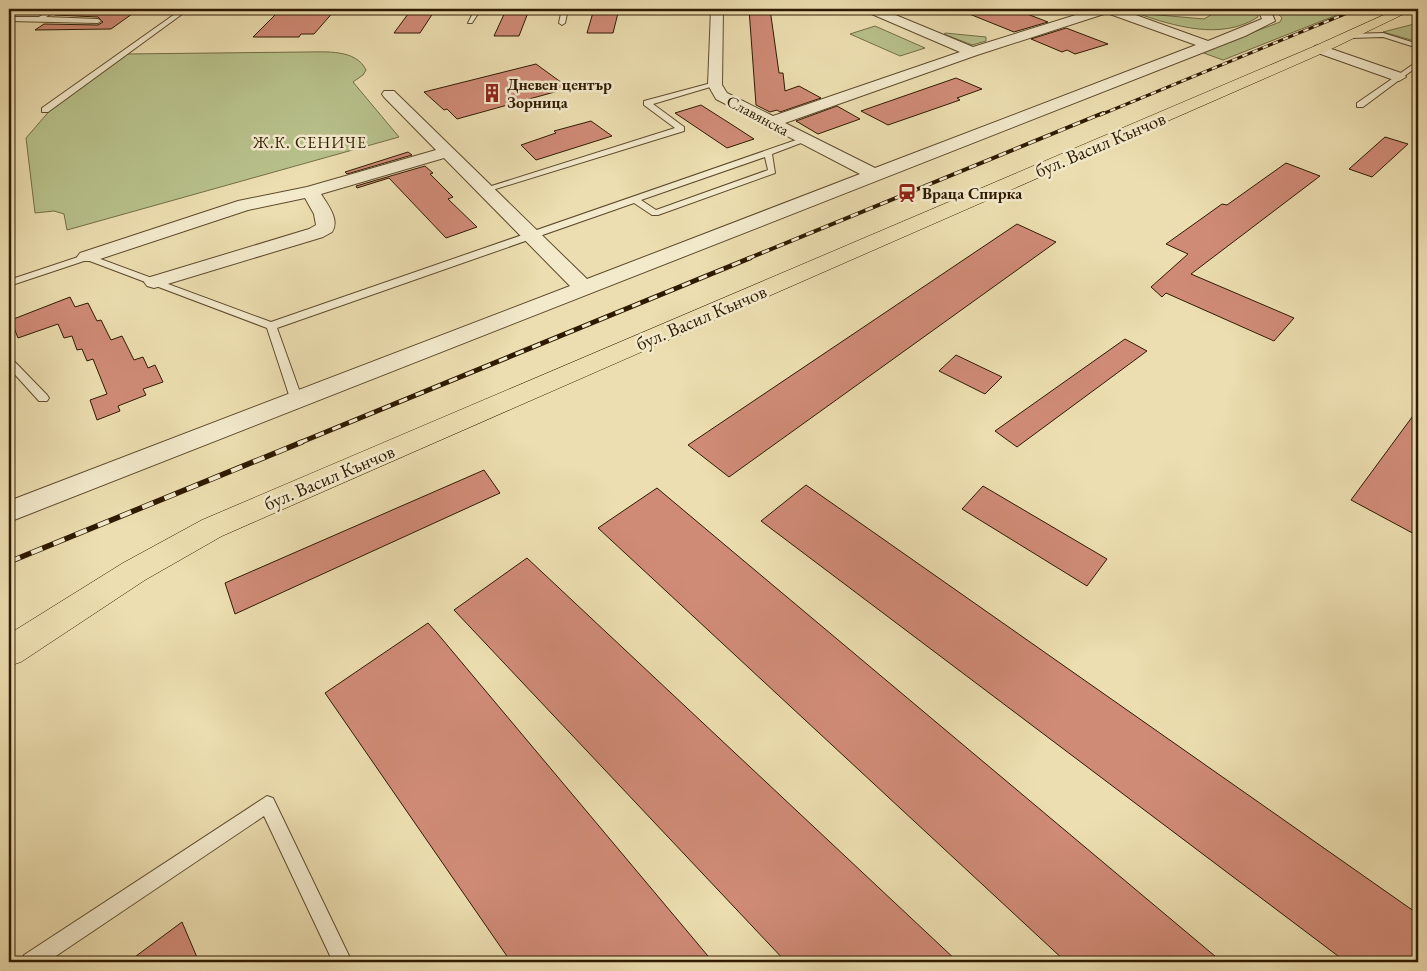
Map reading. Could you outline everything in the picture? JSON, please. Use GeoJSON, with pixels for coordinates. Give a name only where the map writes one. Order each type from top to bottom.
{"type":"FeatureCollection","features":[{"type":"Feature","properties":{"kind":"main road","name":"бул. Васил Кънчов"},"geometry":{"type":"LineString","coordinates":[[9,652],[116,581],[161,554],[212,528],[1320,49],[1407,9]]}},
{"type":"Feature","properties":{"kind":"main road"},"geometry":{"type":"LineString","coordinates":[[1353,34],[1418,20]]}},
{"type":"Feature","properties":{"kind":"street","name":"Славянска"},"geometry":{"type":"LineString","coordinates":[[717,9],[715,84],[721,96],[873,174]]}},
{"type":"Feature","properties":{"kind":"street"},"geometry":{"type":"LineString","coordinates":[[871,9],[972,52]]}},
{"type":"Feature","properties":{"kind":"street"},"geometry":{"type":"LineString","coordinates":[[772,122],[972,52],[1108,9],[1182,33],[1205,46]]}},
{"type":"Feature","properties":{"kind":"street"},"geometry":{"type":"LineString","coordinates":[[9,512],[296,398],[1240,33],[1268,21],[1268,14],[1264,9]]}},
{"type":"Feature","properties":{"kind":"street"},"geometry":{"type":"LineString","coordinates":[[1182,33],[1240,33]]}},
{"type":"Feature","properties":{"kind":"street"},"geometry":{"type":"LineString","coordinates":[[1182,33],[1185,39],[1205,46]]}},
{"type":"Feature","properties":{"kind":"street"},"geometry":{"type":"LineString","coordinates":[[1320,49],[1399,77]]}},
{"type":"Feature","properties":{"kind":"street"},"geometry":{"type":"LineString","coordinates":[[389,94],[445,152],[486,189],[583,287]]}},
{"type":"Feature","properties":{"kind":"street"},"geometry":{"type":"LineString","coordinates":[[87,257],[244,205],[310,192],[445,152]]}},
{"type":"Feature","properties":{"kind":"street"},"geometry":{"type":"LineString","coordinates":[[154,282],[325,228],[326,223],[318,203],[310,192]]}},
{"type":"Feature","properties":{"kind":"lane"},"geometry":{"type":"LineString","coordinates":[[40,19],[55,9]]}},
{"type":"Feature","properties":{"kind":"lane"},"geometry":{"type":"LineString","coordinates":[[45,110],[186,9]]}},
{"type":"Feature","properties":{"kind":"lane"},"geometry":{"type":"LineString","coordinates":[[470,22],[478,9]]}},
{"type":"Feature","properties":{"kind":"lane"},"geometry":{"type":"LineString","coordinates":[[562,23],[565,9]]}},
{"type":"Feature","properties":{"kind":"lane"},"geometry":{"type":"LineString","coordinates":[[9,19],[98,21]]}},
{"type":"Feature","properties":{"kind":"lane"},"geometry":{"type":"LineString","coordinates":[[1353,34],[1375,34],[1418,46]]}},
{"type":"Feature","properties":{"kind":"lane"},"geometry":{"type":"LineString","coordinates":[[1402,41],[1418,41]]}},
{"type":"Feature","properties":{"kind":"lane"},"geometry":{"type":"LineString","coordinates":[[1360,104],[1418,63]]}},
{"type":"Feature","properties":{"kind":"lane"},"geometry":{"type":"LineString","coordinates":[[486,189],[682,129],[647,103],[715,84]]}},
{"type":"Feature","properties":{"kind":"lane"},"geometry":{"type":"LineString","coordinates":[[9,284],[87,257],[271,326],[805,140]]}},
{"type":"Feature","properties":{"kind":"lane"},"geometry":{"type":"LineString","coordinates":[[634,199],[655,214],[772,171],[768,153]]}},
{"type":"Feature","properties":{"kind":"lane"},"geometry":{"type":"LineString","coordinates":[[271,326],[296,398]]}},
{"type":"Feature","properties":{"kind":"lane"},"geometry":{"type":"LineString","coordinates":[[9,362],[43,398]]}},
{"type":"Feature","properties":{"kind":"lane"},"geometry":{"type":"LineString","coordinates":[[31,962],[267,804],[343,962]]}},
{"type":"Feature","properties":{"kind":"green space"},"geometry":{"type":"Polygon","coordinates":[[[1212,9],[1256,9],[1258,17],[1244,24],[1213,30],[1182,26],[1136,13],[1204,19],[1214,13],[1212,9]]]}},
{"type":"Feature","properties":{"kind":"green space"},"geometry":{"type":"Polygon","coordinates":[[[1274,9],[1352,9],[1223,60],[1201,52],[1280,22],[1282,18],[1274,9]]]}},
{"type":"Feature","properties":{"kind":"green space"},"geometry":{"type":"Polygon","coordinates":[[[1418,23],[1418,42],[1383,32],[1418,23]]]}},
{"type":"Feature","properties":{"kind":"green space"},"geometry":{"type":"Polygon","coordinates":[[[875,26],[925,48],[900,56],[850,34],[875,26]]]}},
{"type":"Feature","properties":{"kind":"green space"},"geometry":{"type":"Polygon","coordinates":[[[945,33],[986,37],[986,41],[972,45],[945,33]]]}},
{"type":"Feature","properties":{"kind":"green space"},"geometry":{"type":"Polygon","coordinates":[[[322,52],[348,55],[361,63],[366,70],[363,75],[353,82],[399,137],[67,230],[64,214],[54,211],[35,213],[26,138],[52,108],[126,54],[322,52]]]}},
{"type":"Feature","properties":{"kind":"building"},"geometry":{"type":"Polygon","coordinates":[[[65,9],[139,9],[111,29],[35,30],[44,24],[98,25],[103,22],[98,17],[55,15],[65,9]]]}},
{"type":"Feature","properties":{"kind":"building"},"geometry":{"type":"Polygon","coordinates":[[[281,9],[335,10],[314,34],[301,34],[299,37],[253,37],[281,9]]]}},
{"type":"Feature","properties":{"kind":"building"},"geometry":{"type":"Polygon","coordinates":[[[594,9],[619,9],[613,33],[587,33],[594,9]]]}},
{"type":"Feature","properties":{"kind":"building"},"geometry":{"type":"Polygon","coordinates":[[[749,9],[770,9],[779,73],[783,73],[785,91],[799,86],[821,98],[780,112],[777,110],[770,112],[756,105],[749,9]]]}},
{"type":"Feature","properties":{"kind":"building"},"geometry":{"type":"Polygon","coordinates":[[[957,9],[1014,9],[1048,22],[1014,32],[957,9]]]}},
{"type":"Feature","properties":{"kind":"building"},"geometry":{"type":"Polygon","coordinates":[[[411,10],[435,10],[420,33],[394,33],[411,10]]]}},
{"type":"Feature","properties":{"kind":"building"},"geometry":{"type":"Polygon","coordinates":[[[506,10],[529,10],[519,36],[494,36],[506,10]]]}},
{"type":"Feature","properties":{"kind":"building"},"geometry":{"type":"Polygon","coordinates":[[[1066,28],[1108,44],[1075,54],[1067,50],[1062,52],[1031,39],[1066,28]]]}},
{"type":"Feature","properties":{"kind":"building","name":"Дневен център Зорница"},"geometry":{"type":"Polygon","coordinates":[[[536,64],[569,88],[457,119],[424,92],[536,64]]]}},
{"type":"Feature","properties":{"kind":"building"},"geometry":{"type":"Polygon","coordinates":[[[956,78],[982,89],[957,98],[960,100],[888,125],[861,111],[956,78]]]}},
{"type":"Feature","properties":{"kind":"building"},"geometry":{"type":"Polygon","coordinates":[[[701,105],[754,139],[727,148],[675,113],[701,105]]]}},
{"type":"Feature","properties":{"kind":"building"},"geometry":{"type":"Polygon","coordinates":[[[837,106],[860,119],[818,134],[796,121],[837,106]]]}},
{"type":"Feature","properties":{"kind":"building"},"geometry":{"type":"Polygon","coordinates":[[[591,121],[612,136],[536,160],[521,145],[556,133],[554,131],[591,121]]]}},
{"type":"Feature","properties":{"kind":"building"},"geometry":{"type":"Polygon","coordinates":[[[1385,137],[1408,144],[1372,177],[1349,169],[1385,137]]]}},
{"type":"Feature","properties":{"kind":"building"},"geometry":{"type":"Polygon","coordinates":[[[408,152],[412,155],[347,174],[345,172],[408,152]]]}},
{"type":"Feature","properties":{"kind":"building"},"geometry":{"type":"Polygon","coordinates":[[[1286,163],[1320,176],[1191,274],[1294,318],[1274,341],[1166,293],[1162,297],[1151,287],[1188,254],[1166,244],[1222,204],[1227,205],[1286,163]]]}},
{"type":"Feature","properties":{"kind":"building"},"geometry":{"type":"Polygon","coordinates":[[[425,166],[433,173],[430,174],[453,197],[448,199],[477,227],[446,238],[389,178],[357,188],[356,186],[425,166]]]}},
{"type":"Feature","properties":{"kind":"building"},"geometry":{"type":"Polygon","coordinates":[[[1017,224],[1056,242],[729,477],[688,445],[1017,224]]]}},
{"type":"Feature","properties":{"kind":"building"},"geometry":{"type":"Polygon","coordinates":[[[70,297],[75,307],[88,303],[97,321],[101,320],[111,340],[122,336],[134,360],[143,357],[148,368],[155,365],[163,382],[143,389],[146,395],[118,406],[120,411],[97,420],[90,400],[107,394],[93,359],[87,361],[82,349],[77,350],[72,336],[64,338],[58,324],[18,338],[11,320],[70,297]]]}},
{"type":"Feature","properties":{"kind":"building"},"geometry":{"type":"Polygon","coordinates":[[[1125,339],[1147,351],[1017,447],[995,431],[1125,339]]]}},
{"type":"Feature","properties":{"kind":"building"},"geometry":{"type":"Polygon","coordinates":[[[956,355],[1002,377],[985,394],[939,371],[956,355]]]}},
{"type":"Feature","properties":{"kind":"building"},"geometry":{"type":"Polygon","coordinates":[[[1418,409],[1418,536],[1351,500],[1418,409]]]}},
{"type":"Feature","properties":{"kind":"building"},"geometry":{"type":"Polygon","coordinates":[[[484,470],[500,493],[235,614],[225,583],[484,470]]]}},
{"type":"Feature","properties":{"kind":"building"},"geometry":{"type":"Polygon","coordinates":[[[806,485],[1418,914],[1418,962],[1346,962],[761,521],[806,485]]]}},
{"type":"Feature","properties":{"kind":"building"},"geometry":{"type":"Polygon","coordinates":[[[983,486],[1107,559],[1087,586],[962,509],[983,486]]]}},
{"type":"Feature","properties":{"kind":"building"},"geometry":{"type":"Polygon","coordinates":[[[657,488],[1222,962],[1066,962],[598,528],[657,488]]]}},
{"type":"Feature","properties":{"kind":"building"},"geometry":{"type":"Polygon","coordinates":[[[527,558],[958,962],[786,962],[454,610],[527,558]]]}},
{"type":"Feature","properties":{"kind":"building"},"geometry":{"type":"Polygon","coordinates":[[[428,623],[713,962],[511,962],[325,693],[428,623]]]}},
{"type":"Feature","properties":{"kind":"building"},"geometry":{"type":"Polygon","coordinates":[[[182,922],[199,962],[128,962],[182,922]]]}},
{"type":"Feature","properties":{"kind":"railway"},"geometry":{"type":"LineString","coordinates":[[1100,115],[1357,9]]}},
{"type":"Feature","properties":{"kind":"railway"},"geometry":{"type":"LineString","coordinates":[[747,259],[1103,113]]}},
{"type":"Feature","properties":{"kind":"railway"},"geometry":{"type":"LineString","coordinates":[[299,443],[750,258]]}},
{"type":"Feature","properties":{"kind":"railway"},"geometry":{"type":"LineString","coordinates":[[9,562],[302,442]]}},
{"type":"Feature","properties":{"kind":"place","name":"Дневен център Зорница"},"geometry":{"type":"Point","coordinates":[492,93]}},
{"type":"Feature","properties":{"kind":"place","name":"Враца Спирка"},"geometry":{"type":"Point","coordinates":[907,193]}},
{"type":"Feature","properties":{"kind":"district","name":"Ж.К. СЕНИЧЕ"},"geometry":{"type":"Point","coordinates":[310,142]}}]}
